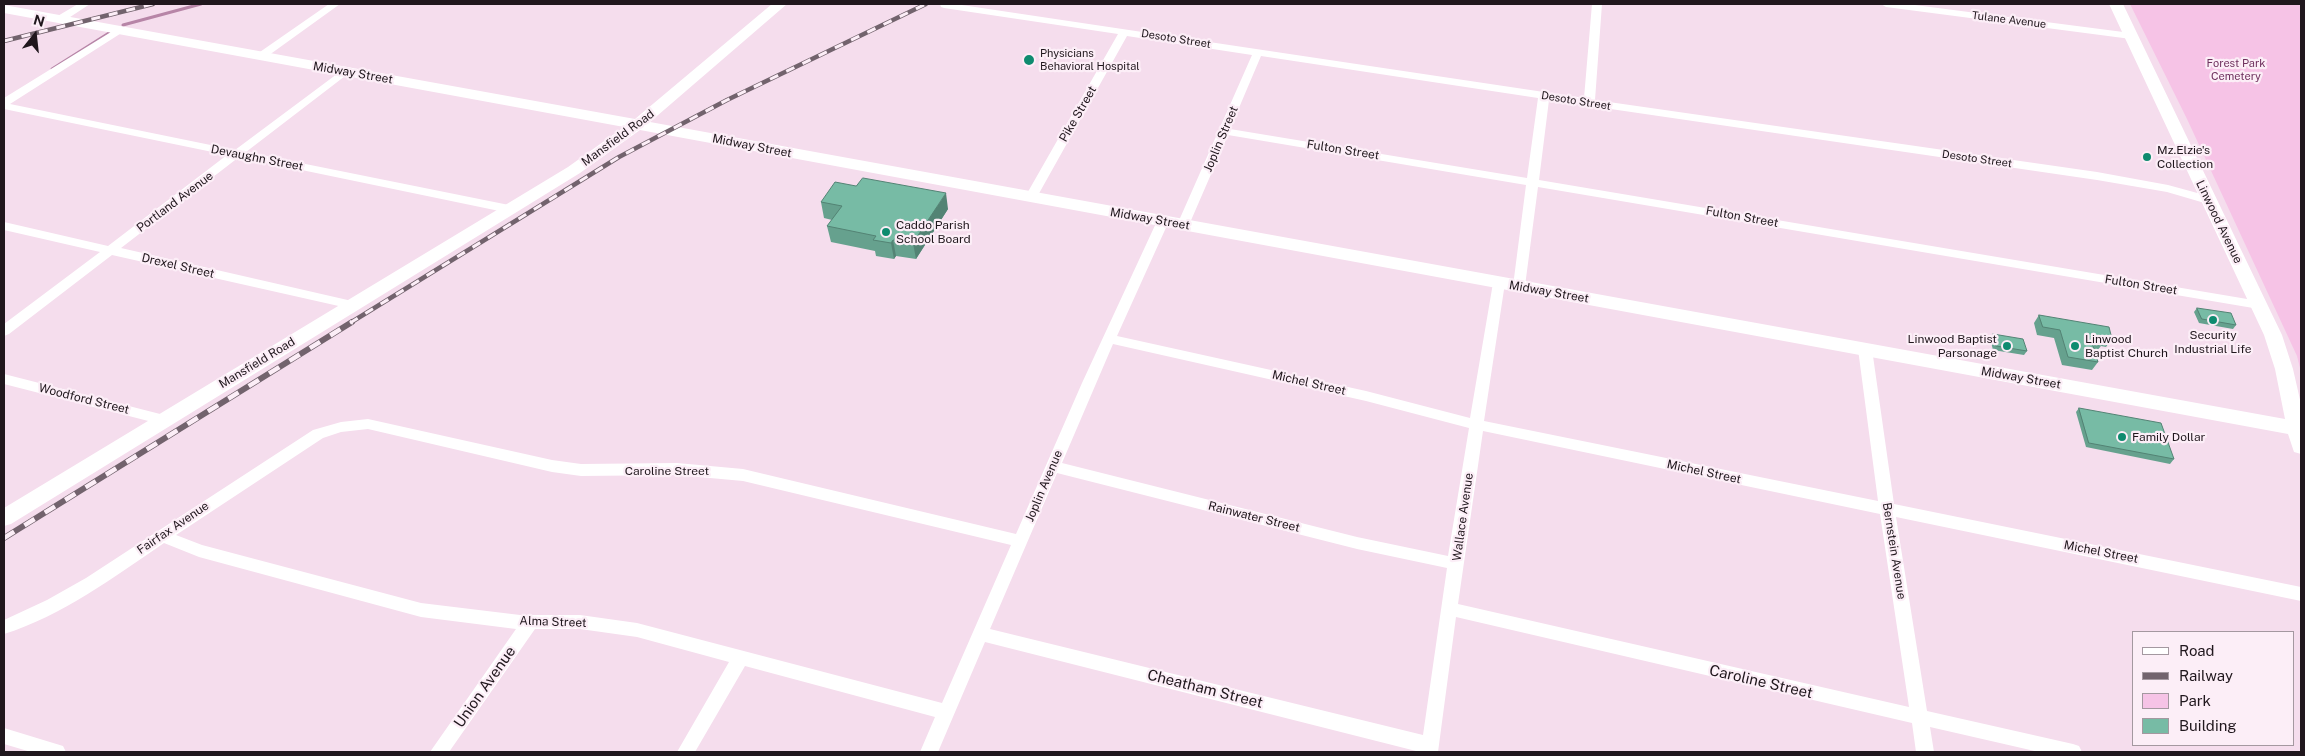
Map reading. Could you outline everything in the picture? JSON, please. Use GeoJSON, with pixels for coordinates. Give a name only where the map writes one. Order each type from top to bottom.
{"type":"FeatureCollection","features":[{"type":"Feature","properties":{"kind":"street"},"geometry":{"type":"LineString","coordinates":[[60,19],[85,4]]}},
{"type":"Feature","properties":{"kind":"street"},"geometry":{"type":"LineString","coordinates":[[261,56],[335,4]]}},
{"type":"Feature","properties":{"kind":"street","name":"Mansfield Road"},"geometry":{"type":"LineString","coordinates":[[4,518],[574,170],[780,4]]}},
{"type":"Feature","properties":{"kind":"street"},"geometry":{"type":"LineString","coordinates":[[1589,103],[1598,4]]}},
{"type":"Feature","properties":{"kind":"street","name":"Tulane Avenue"},"geometry":{"type":"LineString","coordinates":[[1886,4],[2131,36]]}},
{"type":"Feature","properties":{"kind":"street","name":"Linwood Avenue"},"geometry":{"type":"LineString","coordinates":[[2116,4],[2259,305],[2279,352],[2301,447]]}},
{"type":"Feature","properties":{"kind":"street","name":"Desoto Street"},"geometry":{"type":"LineString","coordinates":[[944,5],[1589,103],[2097,176],[2168,189],[2208,200]]}},
{"type":"Feature","properties":{"kind":"street","name":"Midway Street"},"geometry":{"type":"LineString","coordinates":[[4,9],[2297,428]]}},
{"type":"Feature","properties":{"kind":"street"},"geometry":{"type":"LineString","coordinates":[[4,105],[119,30]]}},
{"type":"Feature","properties":{"kind":"street","name":"Pike Street"},"geometry":{"type":"LineString","coordinates":[[1031,197],[1125,31]]}},
{"type":"Feature","properties":{"kind":"street","name":"Joplin Street"},"geometry":{"type":"LineString","coordinates":[[1183,225],[1258,52]]}},
{"type":"Feature","properties":{"kind":"street","name":"Portland Avenue"},"geometry":{"type":"LineString","coordinates":[[4,331],[345,71]]}},
{"type":"Feature","properties":{"kind":"street"},"geometry":{"type":"LineString","coordinates":[[1520,286],[1544,96]]}},
{"type":"Feature","properties":{"kind":"street","name":"Devaughn Street"},"geometry":{"type":"LineString","coordinates":[[4,105],[510,209]]}},
{"type":"Feature","properties":{"kind":"street","name":"Fulton Street"},"geometry":{"type":"LineString","coordinates":[[1224,130],[2259,305]]}},
{"type":"Feature","properties":{"kind":"street","name":"Joplin Avenue"},"geometry":{"type":"LineString","coordinates":[[929,752],[1053,466],[1164,221]]}},
{"type":"Feature","properties":{"kind":"street","name":"Drexel Street"},"geometry":{"type":"LineString","coordinates":[[4,226],[352,305]]}},
{"type":"Feature","properties":{"kind":"street","name":"Wallace Avenue"},"geometry":{"type":"LineString","coordinates":[[1430,749],[1476,425],[1499,283]]}},
{"type":"Feature","properties":{"kind":"street","name":"Michel Street"},"geometry":{"type":"LineString","coordinates":[[1110,339],[1366,396],[1476,425],[2301,594]]}},
{"type":"Feature","properties":{"kind":"street","name":"Bernstein Avenue"},"geometry":{"type":"LineString","coordinates":[[1865,349],[1887,510],[1925,752]]}},
{"type":"Feature","properties":{"kind":"street","name":"Woodford Street"},"geometry":{"type":"LineString","coordinates":[[4,379],[164,420]]}},
{"type":"Feature","properties":{"kind":"street","name":"Caroline Street"},"geometry":{"type":"LineString","coordinates":[[341,426],[368,424],[382,426],[552,466],[581,470],[678,469],[743,475],[1021,541]]}},
{"type":"Feature","properties":{"kind":"street","name":"Fairfax Avenue"},"geometry":{"type":"LineString","coordinates":[[4,627],[53,605],[92,583],[318,434],[341,426]]}},
{"type":"Feature","properties":{"kind":"street","name":"Rainwater Street"},"geometry":{"type":"LineString","coordinates":[[1053,466],[1357,543],[1456,564]]}},
{"type":"Feature","properties":{"kind":"street","name":"Alma Street"},"geometry":{"type":"LineString","coordinates":[[162,536],[199,551],[421,610],[466,617],[531,622],[570,622],[609,625],[637,630],[946,712]]}},
{"type":"Feature","properties":{"kind":"street","name":"Caroline Street"},"geometry":{"type":"LineString","coordinates":[[1450,609],[1735,676],[2073,752]]}},
{"type":"Feature","properties":{"kind":"street","name":"Union Avenue"},"geometry":{"type":"LineString","coordinates":[[439,752],[531,622]]}},
{"type":"Feature","properties":{"kind":"street","name":"Cheatham Street"},"geometry":{"type":"LineString","coordinates":[[980,634],[1430,749]]}},
{"type":"Feature","properties":{"kind":"street"},"geometry":{"type":"LineString","coordinates":[[686,752],[741,657]]}},
{"type":"Feature","properties":{"kind":"street"},"geometry":{"type":"LineString","coordinates":[[4,736],[57,752]]}},
{"type":"Feature","properties":{"kind":"green space","name":"Forest Park Cemetery"},"geometry":{"type":"Polygon","coordinates":[[[2130,4],[2301,4],[2301,372],[2297,356],[2187,119],[2130,4]]]}},
{"type":"Feature","properties":{"kind":"building","name":"Caddo Parish School Board"},"geometry":{"type":"Polygon","coordinates":[[[863,178],[946,193],[913,243],[893,240],[891,243],[873,240],[876,236],[827,226],[842,206],[821,202],[835,182],[856,186],[863,178]]]}},
{"type":"Feature","properties":{"kind":"building"},"geometry":{"type":"Polygon","coordinates":[[[2197,308],[2231,313],[2236,325],[2202,319],[2197,308]]]}},
{"type":"Feature","properties":{"kind":"building"},"geometry":{"type":"Polygon","coordinates":[[[2039,315],[2109,327],[2112,339],[2099,337],[2102,345],[2092,343],[2098,362],[2068,357],[2060,330],[2043,327],[2039,315]]]}},
{"type":"Feature","properties":{"kind":"building"},"geometry":{"type":"Polygon","coordinates":[[[1993,334],[2023,339],[2027,351],[1996,346],[1993,334]]]}},
{"type":"Feature","properties":{"kind":"building","name":"Family Dollar"},"geometry":{"type":"Polygon","coordinates":[[[2079,408],[2161,423],[2174,459],[2089,443],[2079,408]]]}},
{"type":"Feature","properties":{"kind":"waterway"},"geometry":{"type":"LineString","coordinates":[[123,25],[201,4]]}},
{"type":"Feature","properties":{"kind":"waterway"},"geometry":{"type":"LineString","coordinates":[[52,69],[109,33]]}},
{"type":"Feature","properties":{"kind":"railway"},"geometry":{"type":"LineString","coordinates":[[4,41],[153,4]]}},
{"type":"Feature","properties":{"kind":"railway"},"geometry":{"type":"LineString","coordinates":[[350,323],[619,157],[727,100],[926,4]]}},
{"type":"Feature","properties":{"kind":"railway"},"geometry":{"type":"LineString","coordinates":[[4,538],[352,322]]}},
{"type":"Feature","properties":{"kind":"place","name":"Physicians Behavioral Hospital"},"geometry":{"type":"Point","coordinates":[1029,60]}},
{"type":"Feature","properties":{"kind":"place","name":"Mz.Elzie's Collection"},"geometry":{"type":"Point","coordinates":[2147,157]}},
{"type":"Feature","properties":{"kind":"place","name":"Caddo Parish School Board"},"geometry":{"type":"Point","coordinates":[886,232]}},
{"type":"Feature","properties":{"kind":"place","name":"Security Industrial Life"},"geometry":{"type":"Point","coordinates":[2213,320]}},
{"type":"Feature","properties":{"kind":"place","name":"Linwood Baptist Parsonage"},"geometry":{"type":"Point","coordinates":[2007,346]}},
{"type":"Feature","properties":{"kind":"place","name":"Linwood Baptist Church"},"geometry":{"type":"Point","coordinates":[2075,346]}},
{"type":"Feature","properties":{"kind":"place","name":"Family Dollar"},"geometry":{"type":"Point","coordinates":[2122,437]}}]}
